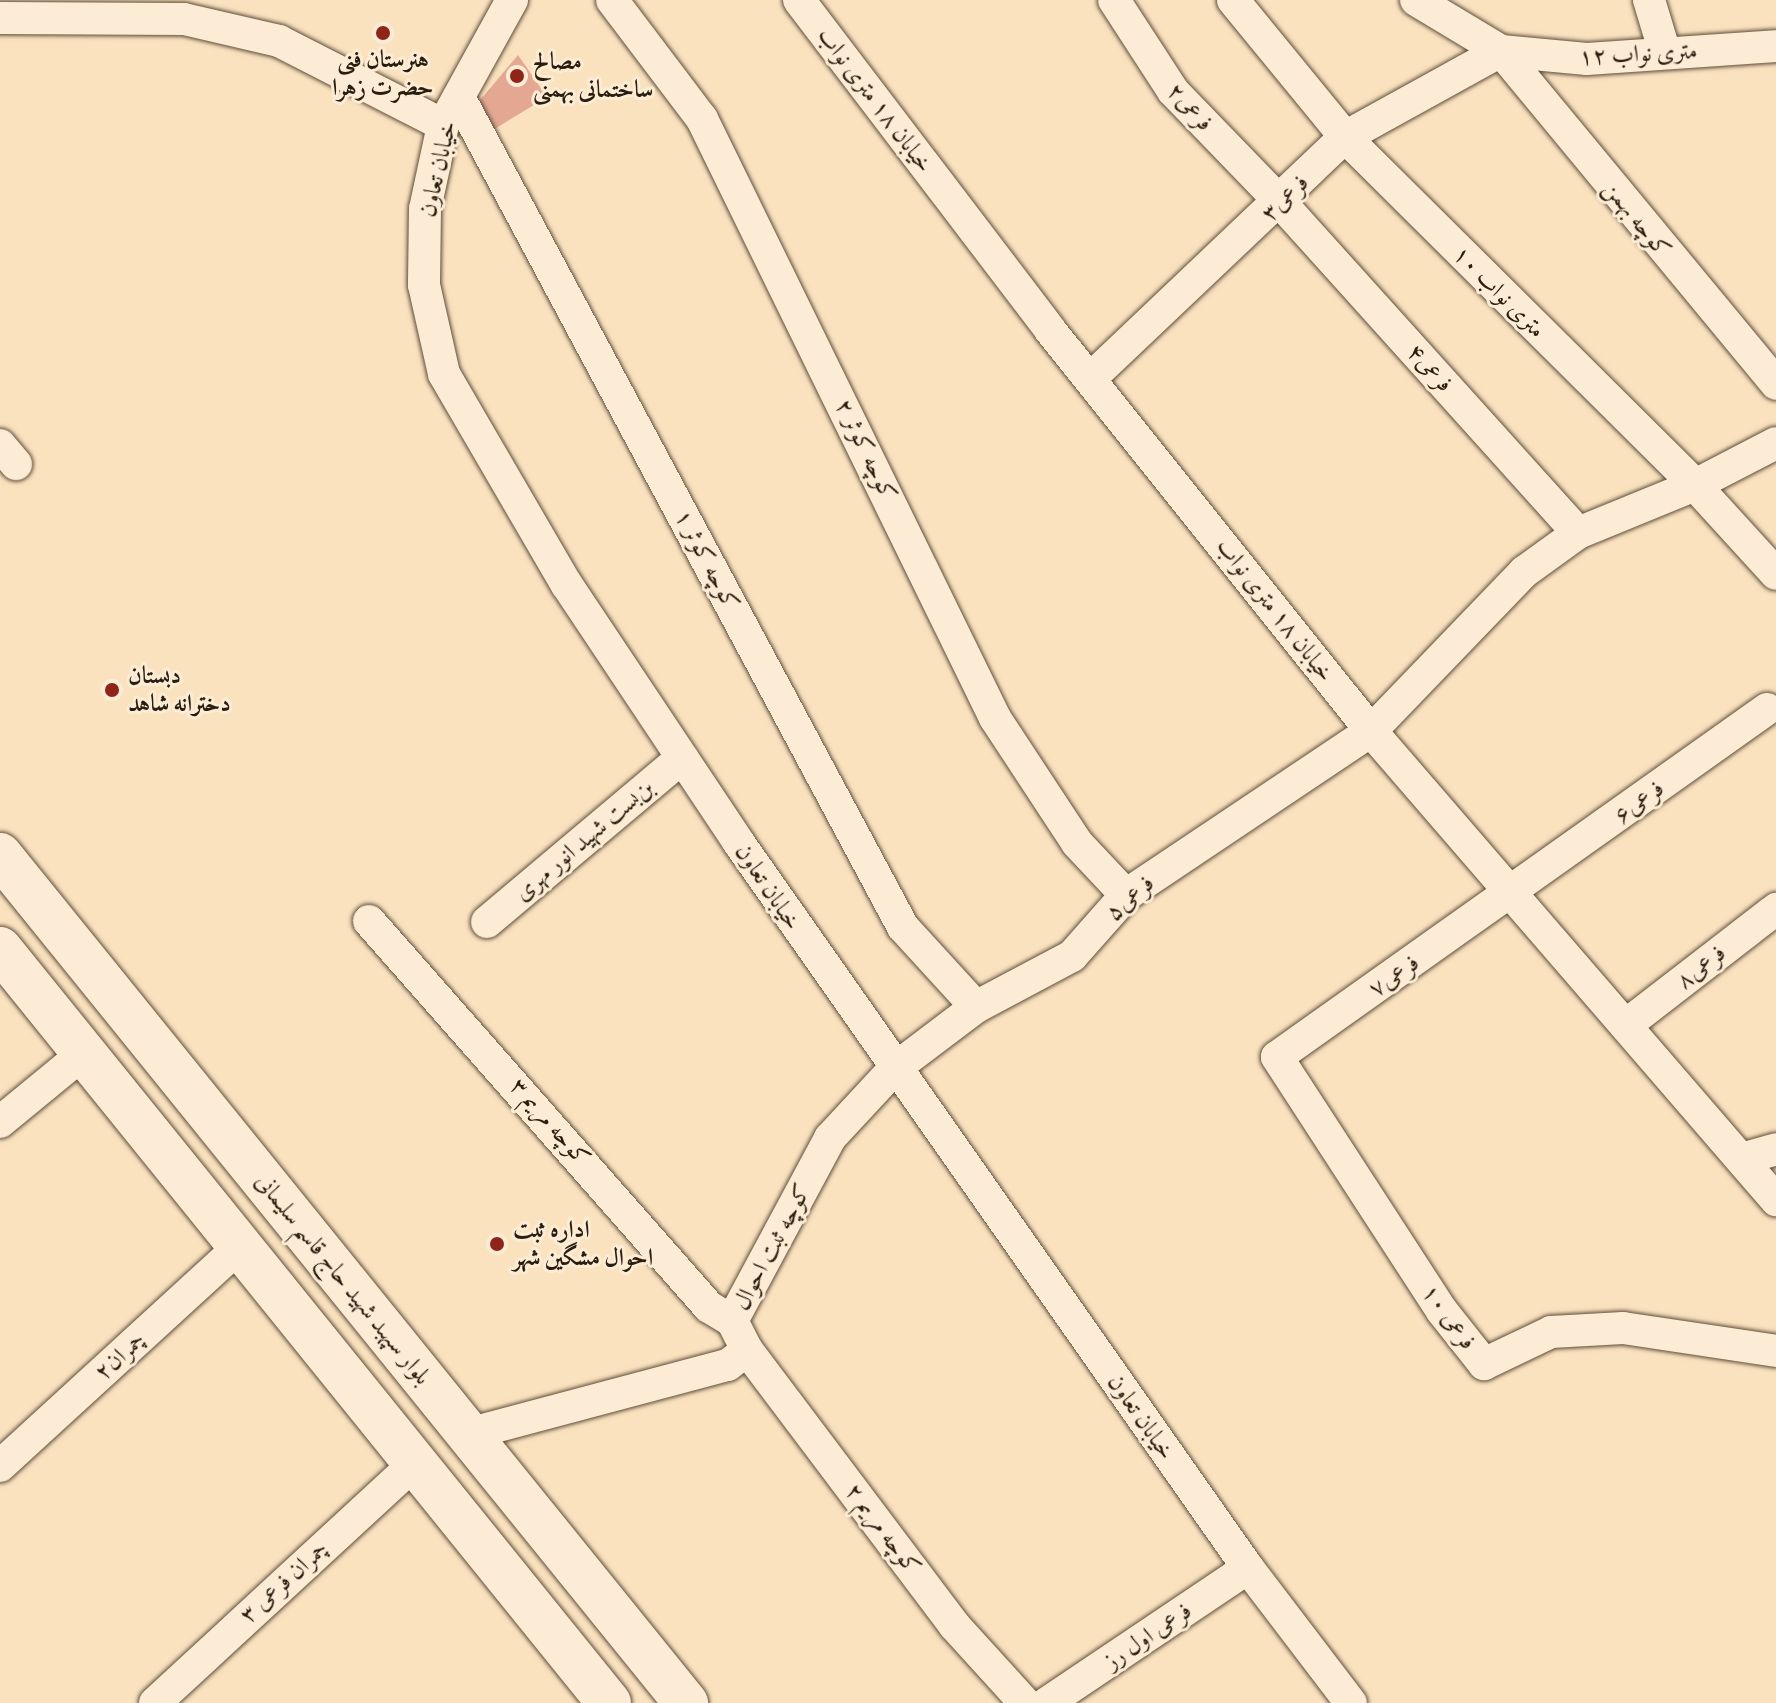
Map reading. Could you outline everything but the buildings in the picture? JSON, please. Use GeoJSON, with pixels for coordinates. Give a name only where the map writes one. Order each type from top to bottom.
{"type":"FeatureCollection","features":[{"type":"Feature","properties":{"kind":"main road","name":"بلوار سپهبد شهید حاج قاسم سلیمانی"},"geometry":{"type":"LineString","coordinates":[[0,855],[686,1703]]}},
{"type":"Feature","properties":{"kind":"main road"},"geometry":{"type":"LineString","coordinates":[[0,949],[415,1463],[601,1700]]}},
{"type":"Feature","properties":{"kind":"street","name":"خیابان تعاون"},"geometry":{"type":"LineString","coordinates":[[512,0],[443,125],[425,209],[424,285],[444,374],[567,585],[894,1069],[1248,1568],[1351,1703]]}},
{"type":"Feature","properties":{"kind":"street","name":"کوچه کوثر ۲"},"geometry":{"type":"LineString","coordinates":[[612,0],[702,119],[995,718],[1077,843],[1126,895]]}},
{"type":"Feature","properties":{"kind":"street","name":"خیابان ۱۸ متری نواب"},"geometry":{"type":"LineString","coordinates":[[799,0],[1371,731],[1776,1200]]}},
{"type":"Feature","properties":{"kind":"street","name":"فرعی۲"},"geometry":{"type":"LineString","coordinates":[[1114,0],[1173,91],[1281,203]]}},
{"type":"Feature","properties":{"kind":"street","name":"۱۰ متری نواب"},"geometry":{"type":"LineString","coordinates":[[1233,0],[1345,137],[1695,485],[1776,574]]}},
{"type":"Feature","properties":{"kind":"street"},"geometry":{"type":"LineString","coordinates":[[1416,0],[1501,51]]}},
{"type":"Feature","properties":{"kind":"street"},"geometry":{"type":"LineString","coordinates":[[1649,0],[1665,53]]}},
{"type":"Feature","properties":{"kind":"street"},"geometry":{"type":"LineString","coordinates":[[0,18],[184,19],[279,41],[443,125]]}},
{"type":"Feature","properties":{"kind":"street","name":"۱۲ متری نواب"},"geometry":{"type":"LineString","coordinates":[[1501,51],[1587,59],[1776,46]]}},
{"type":"Feature","properties":{"kind":"street","name":"فرعی۳"},"geometry":{"type":"LineString","coordinates":[[1092,377],[1281,203],[1345,137],[1501,51]]}},
{"type":"Feature","properties":{"kind":"street","name":"کوچه بهمن"},"geometry":{"type":"LineString","coordinates":[[1501,51],[1776,384]]}},
{"type":"Feature","properties":{"kind":"street","name":"کوچه کوثر ۱"},"geometry":{"type":"LineString","coordinates":[[459,97],[903,927],[976,1007]]}},
{"type":"Feature","properties":{"kind":"street","name":"فرعی۴"},"geometry":{"type":"LineString","coordinates":[[1281,203],[1578,533]]}},
{"type":"Feature","properties":{"kind":"street"},"geometry":{"type":"LineString","coordinates":[[1371,731],[1524,572],[1578,533],[1695,485],[1776,443]]}},
{"type":"Feature","properties":{"kind":"street","name":"فرعی۶"},"geometry":{"type":"LineString","coordinates":[[1511,894],[1767,709]]}},
{"type":"Feature","properties":{"kind":"street","name":"فرعی۵"},"geometry":{"type":"LineString","coordinates":[[894,1069],[976,1007],[1072,956],[1126,895],[1371,731]]}},
{"type":"Feature","properties":{"kind":"street","name":"بن‌بست شهید انور مهری"},"geometry":{"type":"LineString","coordinates":[[487,922],[682,758]]}},
{"type":"Feature","properties":{"kind":"street","name":"فرعی۷"},"geometry":{"type":"LineString","coordinates":[[1277,1057],[1511,894]]}},
{"type":"Feature","properties":{"kind":"street","name":"فرعی۸"},"geometry":{"type":"LineString","coordinates":[[1626,1025],[1776,909]]}},
{"type":"Feature","properties":{"kind":"street","name":"کوچه مریم ۳"},"geometry":{"type":"LineString","coordinates":[[369,921],[709,1307],[732,1321]]}},
{"type":"Feature","properties":{"kind":"street"},"geometry":{"type":"LineString","coordinates":[[0,1122],[84,1053]]}},
{"type":"Feature","properties":{"kind":"street","name":"فرعی ۱۰"},"geometry":{"type":"LineString","coordinates":[[1277,1057],[1442,1311],[1484,1364],[1551,1332],[1623,1328],[1776,1351]]}},
{"type":"Feature","properties":{"kind":"street","name":"کوچه ثبت احوال"},"geometry":{"type":"LineString","coordinates":[[468,1434],[728,1365],[747,1350],[732,1321],[830,1138],[894,1069]]}},
{"type":"Feature","properties":{"kind":"street"},"geometry":{"type":"LineString","coordinates":[[1742,1159],[1776,1149]]}},
{"type":"Feature","properties":{"kind":"street","name":"چمران۲"},"geometry":{"type":"LineString","coordinates":[[0,1466],[240,1246]]}},
{"type":"Feature","properties":{"kind":"street","name":"کوچه مریم ۲"},"geometry":{"type":"LineString","coordinates":[[747,1350],[954,1625],[1025,1703]]}},
{"type":"Feature","properties":{"kind":"street","name":"چمران فرعی ۳"},"geometry":{"type":"LineString","coordinates":[[155,1703],[415,1463]]}},
{"type":"Feature","properties":{"kind":"street","name":"فرعی اول رز"},"geometry":{"type":"LineString","coordinates":[[1047,1703],[1248,1568]]}},
{"type":"Feature","properties":{"kind":"place","name":"هنرستان فنی حضرت زهرا"},"geometry":{"type":"Point","coordinates":[383,33]}},
{"type":"Feature","properties":{"kind":"place","name":"مصالح ساختمانی بهمنی"},"geometry":{"type":"Point","coordinates":[517,76]}},
{"type":"Feature","properties":{"kind":"place","name":"دبستان دخترانه شاهد"},"geometry":{"type":"Point","coordinates":[112,690]}},
{"type":"Feature","properties":{"kind":"place","name":"اداره ثبت احوال مشگین شهر"},"geometry":{"type":"Point","coordinates":[497,1244]}}]}
